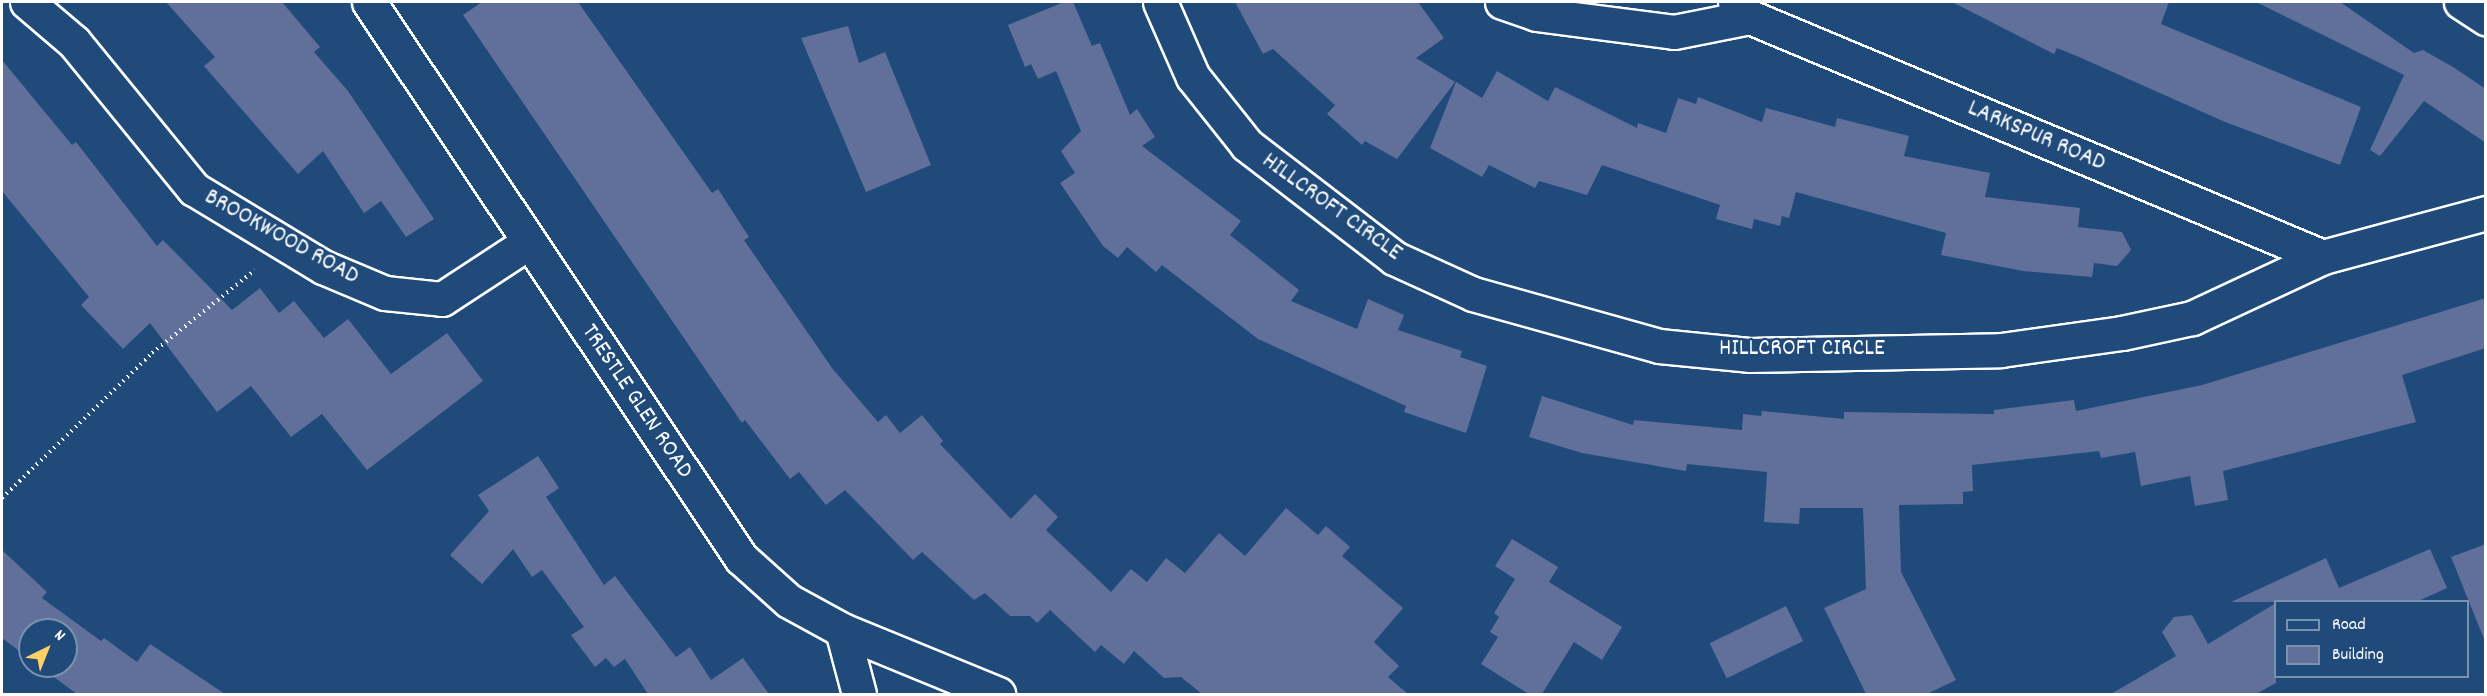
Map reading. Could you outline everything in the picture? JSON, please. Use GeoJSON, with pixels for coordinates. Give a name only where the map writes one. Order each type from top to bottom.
{"type":"FeatureCollection","features":[{"type":"Feature","properties":{"kind":"street","name":"BROOKWOOD ROAD"},"geometry":{"type":"LineString","coordinates":[[27,2],[74,42],[194,189],[275,239],[385,293],[441,299],[529,242]]}},
{"type":"Feature","properties":{"kind":"street","name":"TRESTLE GLEN ROAD"},"geometry":{"type":"LineString","coordinates":[[369,2],[741,558],[789,601],[842,630],[998,694]]}},
{"type":"Feature","properties":{"kind":"street","name":"HILLCROFT CIRCLE"},"geometry":{"type":"LineString","coordinates":[[1160,2],[1193,77],[1247,145],[1394,258],[1473,294],[1659,346],[1749,355],[2001,350],[2192,318],[2323,257],[2486,213]]}},
{"type":"Feature","properties":{"kind":"street","name":"LARKSPUR ROAD"},"geometry":{"type":"LineString","coordinates":[[1502,2],[1536,14],[1674,32],[1742,9],[2323,257]]}},
{"type":"Feature","properties":{"kind":"street"},"geometry":{"type":"LineString","coordinates":[[2461,2],[2486,18]]}},
{"type":"Feature","properties":{"kind":"street"},"geometry":{"type":"LineString","coordinates":[[842,630],[859,694]]}},
{"type":"Feature","properties":{"kind":"path"},"geometry":{"type":"LineString","coordinates":[[2,498],[152,353],[253,272],[275,239]]}},
{"type":"Feature","properties":{"kind":"building"},"geometry":{"type":"Polygon","coordinates":[[[166,2],[282,2],[320,47],[314,52],[348,91],[434,219],[406,237],[381,201],[364,213],[323,151],[298,174],[204,66],[215,57],[166,2]]]}},
{"type":"Feature","properties":{"kind":"building"},"geometry":{"type":"Polygon","coordinates":[[[482,2],[578,2],[712,193],[718,189],[749,237],[744,240],[832,368],[878,422],[886,415],[900,433],[922,415],[943,441],[940,444],[1011,519],[1035,494],[1058,517],[1046,530],[1111,592],[1131,569],[1147,582],[1166,558],[1185,573],[1219,533],[1245,556],[1286,508],[1318,535],[1326,526],[1350,547],[1342,556],[1403,608],[1374,642],[1399,666],[1388,677],[1408,694],[1202,694],[1181,677],[1164,678],[1134,651],[1124,664],[1101,645],[1095,652],[1050,610],[1037,623],[1030,616],[1010,616],[985,593],[974,600],[922,552],[913,560],[845,490],[826,505],[799,472],[790,479],[745,420],[742,423],[463,15],[482,2]]]}},
{"type":"Feature","properties":{"kind":"building"},"geometry":{"type":"Polygon","coordinates":[[[1064,2],[1073,2],[1092,46],[1100,43],[1130,115],[1137,109],[1155,137],[1142,146],[1241,221],[1230,235],[1299,290],[1291,301],[1357,329],[1368,299],[1404,315],[1398,330],[1462,351],[1460,357],[1487,366],[1466,433],[1404,412],[1406,406],[1258,339],[1162,265],[1156,272],[1127,247],[1118,258],[1103,246],[1060,183],[1075,173],[1061,151],[1081,131],[1056,71],[1038,79],[1031,64],[1025,67],[1008,25],[1064,2]]]}},
{"type":"Feature","properties":{"kind":"building"},"geometry":{"type":"Polygon","coordinates":[[[1235,2],[1418,2],[1444,38],[1416,58],[1455,82],[1397,159],[1365,141],[1362,145],[1327,114],[1335,105],[1273,49],[1263,54],[1235,2]]]}},
{"type":"Feature","properties":{"kind":"building"},"geometry":{"type":"Polygon","coordinates":[[[1952,2],[2169,2],[2161,24],[2361,107],[2340,165],[2225,122],[2057,48],[2054,54],[1952,2]]]}},
{"type":"Feature","properties":{"kind":"building"},"geometry":{"type":"Polygon","coordinates":[[[2256,2],[2340,2],[2414,53],[2423,50],[2453,67],[2486,89],[2486,143],[2424,101],[2380,156],[2370,150],[2404,75],[2256,2]]]}},
{"type":"Feature","properties":{"kind":"building"},"geometry":{"type":"Polygon","coordinates":[[[848,26],[859,63],[885,52],[931,165],[866,192],[801,38],[848,26]]]}},
{"type":"Feature","properties":{"kind":"building"},"geometry":{"type":"Polygon","coordinates":[[[2,60],[72,145],[76,142],[157,246],[163,240],[232,310],[260,288],[279,313],[294,301],[324,338],[348,319],[391,374],[447,333],[483,381],[367,470],[322,414],[291,437],[251,386],[217,412],[150,323],[123,349],[81,305],[89,297],[2,191],[2,60]]]}},
{"type":"Feature","properties":{"kind":"building"},"geometry":{"type":"Polygon","coordinates":[[[1497,71],[1548,101],[1555,87],[1637,128],[1638,123],[1666,133],[1678,98],[1696,104],[1698,97],[1762,122],[1766,108],[1835,127],[1837,118],[1909,136],[1904,156],[1990,173],[1985,197],[2080,208],[2078,227],[2122,232],[2131,250],[2117,266],[2094,263],[2092,277],[2023,271],[1941,255],[1946,233],[1796,192],[1789,218],[1782,216],[1780,226],[1754,219],[1752,229],[1716,219],[1720,205],[1602,165],[1587,195],[1539,181],[1535,188],[1489,165],[1482,177],[1430,148],[1456,82],[1482,98],[1497,71]]]}},
{"type":"Feature","properties":{"kind":"building"},"geometry":{"type":"Polygon","coordinates":[[[2486,298],[2486,348],[2402,375],[2416,422],[2223,471],[2228,500],[2195,506],[2190,476],[2141,486],[2135,452],[2101,458],[2099,451],[1972,465],[1973,491],[1963,492],[1963,504],[1899,505],[1901,572],[1956,680],[1927,694],[1866,694],[1824,608],[1866,589],[1863,508],[1800,508],[1799,524],[1764,522],[1767,472],[1687,464],[1686,471],[1582,453],[1529,437],[1542,396],[1633,425],[1634,420],[1742,430],[1743,414],[1761,416],[1762,411],[1844,419],[1844,412],[1994,414],[1994,410],[2074,400],[2076,411],[2202,385],[2486,298]]]}},
{"type":"Feature","properties":{"kind":"building"},"geometry":{"type":"Polygon","coordinates":[[[538,456],[559,488],[546,497],[604,585],[615,576],[676,657],[690,647],[711,680],[743,658],[769,694],[648,694],[625,659],[614,667],[606,658],[595,667],[571,635],[584,627],[542,570],[532,577],[513,549],[482,584],[450,555],[489,511],[478,495],[538,456]]]}},
{"type":"Feature","properties":{"kind":"building"},"geometry":{"type":"Polygon","coordinates":[[[1512,539],[1558,567],[1549,582],[1622,627],[1602,660],[1574,642],[1542,694],[1529,694],[1481,664],[1498,637],[1490,632],[1499,617],[1494,613],[1515,579],[1495,566],[1512,539]]]}},
{"type":"Feature","properties":{"kind":"building"},"geometry":{"type":"Polygon","coordinates":[[[2486,544],[2486,639],[2484,639],[2451,557],[2486,544]]]}},
{"type":"Feature","properties":{"kind":"building"},"geometry":{"type":"Polygon","coordinates":[[[2430,549],[2447,588],[2420,600],[2231,602],[2326,558],[2339,588],[2430,549]]]}},
{"type":"Feature","properties":{"kind":"building"},"geometry":{"type":"Polygon","coordinates":[[[2,550],[47,592],[42,598],[69,618],[18,618],[18,650],[2,638],[2,550]]]}},
{"type":"Feature","properties":{"kind":"building"},"geometry":{"type":"Polygon","coordinates":[[[2274,604],[2274,678],[2276,678],[2276,683],[2256,694],[2111,694],[2176,656],[2162,632],[2174,617],[2192,615],[2208,644],[2274,604]]]}},
{"type":"Feature","properties":{"kind":"building"},"geometry":{"type":"Polygon","coordinates":[[[1786,606],[1803,641],[1727,678],[1710,643],[1786,606]]]}},
{"type":"Feature","properties":{"kind":"building"},"geometry":{"type":"Polygon","coordinates":[[[78,624],[101,641],[104,638],[137,662],[150,644],[225,694],[77,694],[55,678],[78,678],[78,624]]]}}]}
